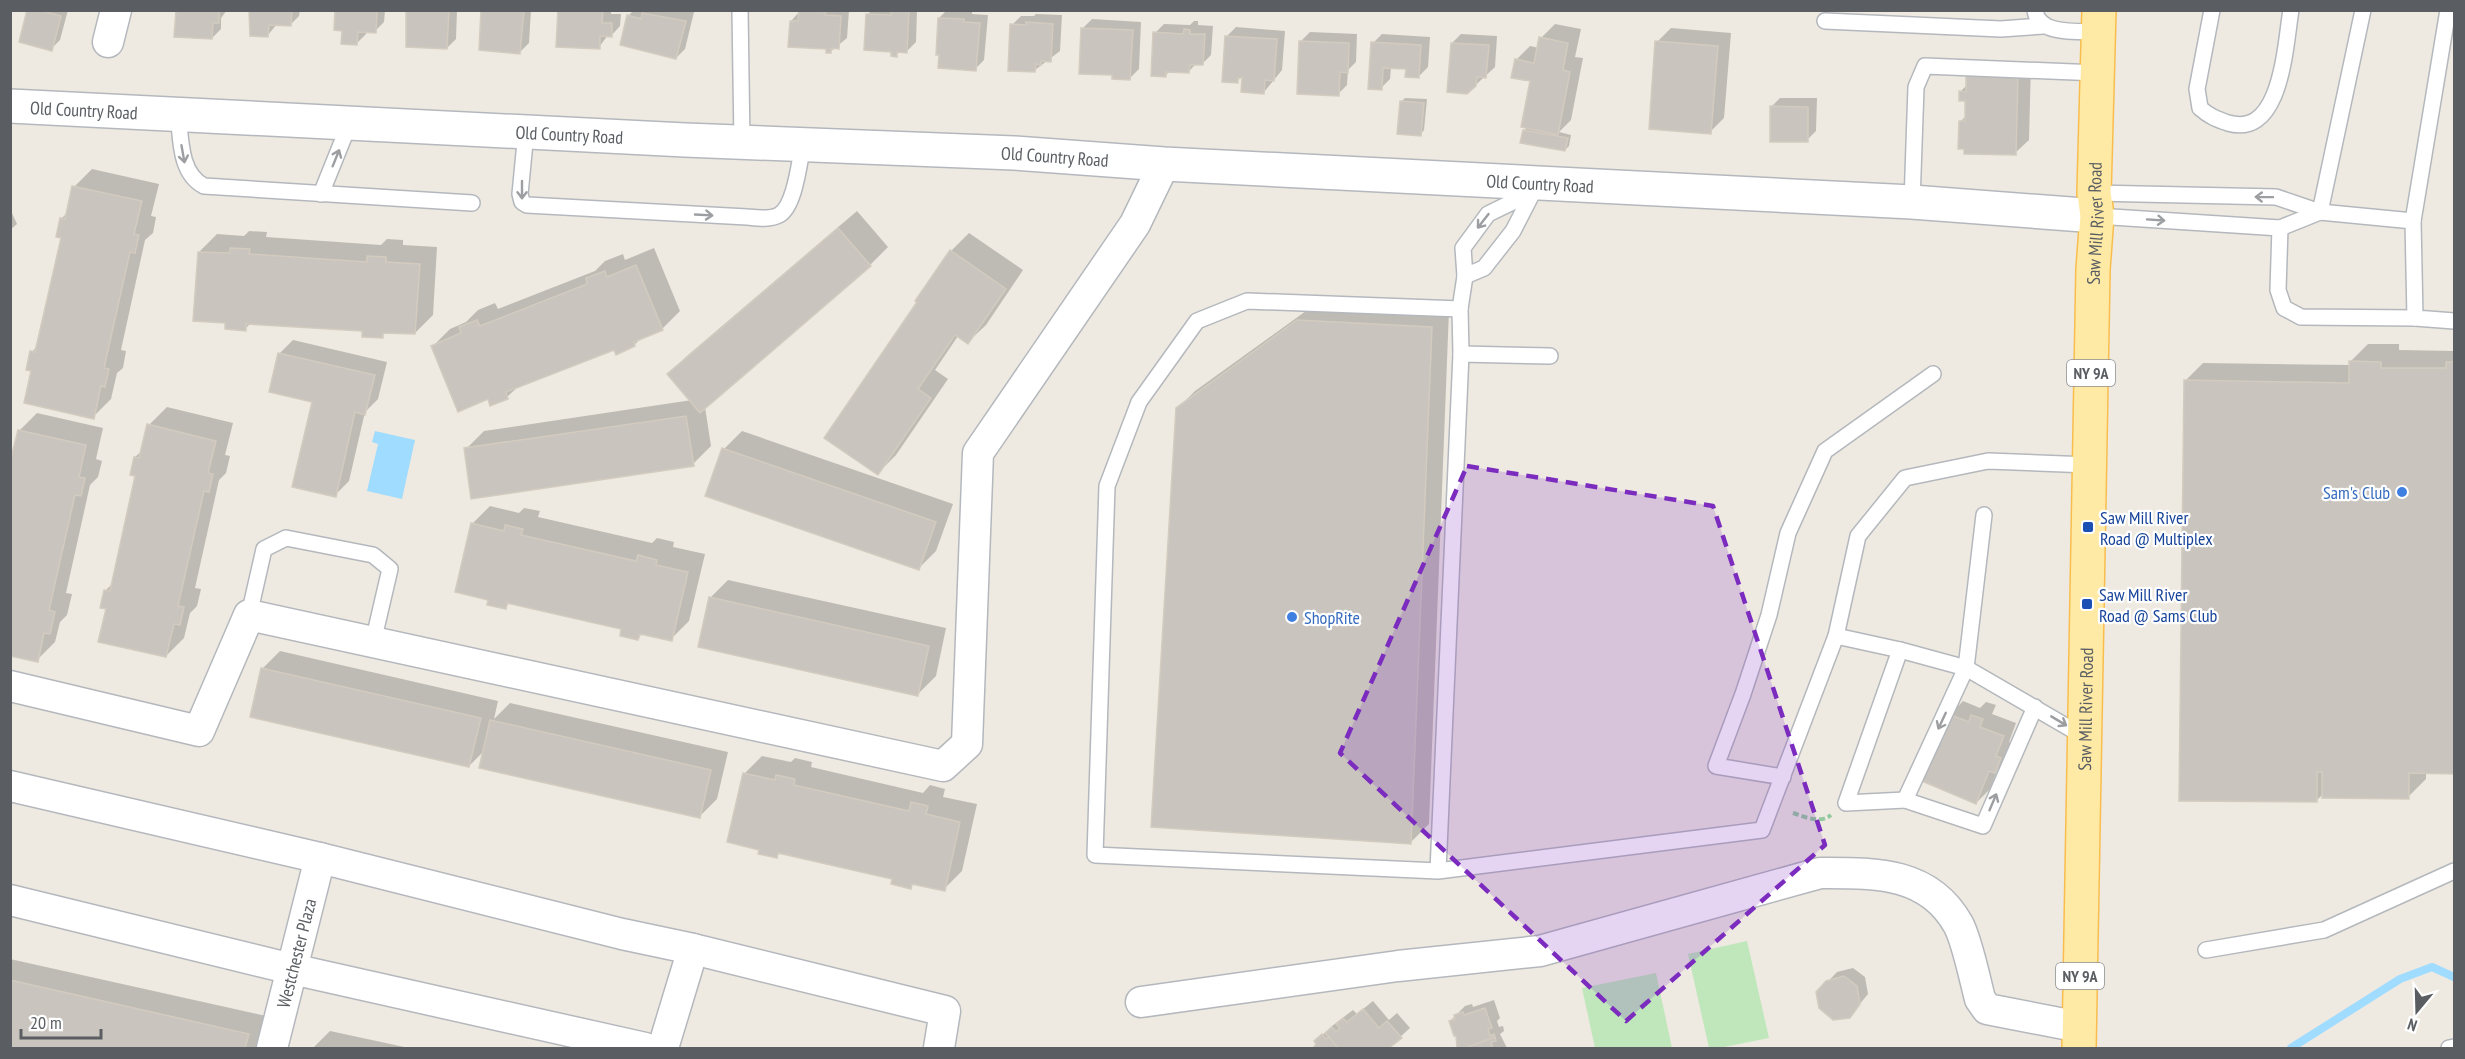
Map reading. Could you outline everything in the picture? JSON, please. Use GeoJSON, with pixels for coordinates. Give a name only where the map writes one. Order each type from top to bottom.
{"type":"FeatureCollection","features":[{"type":"Feature","properties":{"kind":"main road","name":"Saw Mill River Road"},"geometry":{"type":"LineString","coordinates":[[2079,1038],[2083,736],[2099,21]]}},
{"type":"Feature","properties":{"kind":"street"},"geometry":{"type":"LineString","coordinates":[[108,42],[116,10]]}},
{"type":"Feature","properties":{"kind":"street","name":"Old Country Road"},"geometry":{"type":"LineString","coordinates":[[10,106],[742,143],[1014,153],[1540,188],[1912,202],[2096,205]]}},
{"type":"Feature","properties":{"kind":"street"},"geometry":{"type":"LineString","coordinates":[[10,686],[199,731],[249,615],[943,766],[967,744],[978,453],[1135,224],[1164,164]]}},
{"type":"Feature","properties":{"kind":"street"},"geometry":{"type":"LineString","coordinates":[[10,786],[320,858],[622,934],[693,949],[945,1011],[939,1048]]}},
{"type":"Feature","properties":{"kind":"street","name":"Westchester Plaza"},"geometry":{"type":"LineString","coordinates":[[272,1048],[320,858]]}},
{"type":"Feature","properties":{"kind":"street"},"geometry":{"type":"LineString","coordinates":[[1141,1002],[1398,966],[1540,951],[1821,873],[1868,873],[1913,881],[1939,900],[1959,925],[1980,999],[1988,1009],[2079,1038]]}},
{"type":"Feature","properties":{"kind":"street"},"geometry":{"type":"LineString","coordinates":[[10,900],[292,969],[645,1048]]}},
{"type":"Feature","properties":{"kind":"street"},"geometry":{"type":"LineString","coordinates":[[663,1048],[693,949]]}},
{"type":"Feature","properties":{"kind":"lane"},"geometry":{"type":"LineString","coordinates":[[740,10],[744,113],[742,143]]}},
{"type":"Feature","properties":{"kind":"lane"},"geometry":{"type":"LineString","coordinates":[[2035,10],[2036,19],[2043,26]]}},
{"type":"Feature","properties":{"kind":"lane"},"geometry":{"type":"LineString","coordinates":[[2212,10],[2197,89],[2200,108],[2210,118],[2240,126],[2254,122],[2270,107],[2278,86],[2291,10]]}},
{"type":"Feature","properties":{"kind":"lane"},"geometry":{"type":"LineString","coordinates":[[2320,212],[2363,10]]}},
{"type":"Feature","properties":{"kind":"lane"},"geometry":{"type":"LineString","coordinates":[[2415,318],[2413,220],[2448,10]]}},
{"type":"Feature","properties":{"kind":"lane"},"geometry":{"type":"LineString","coordinates":[[1825,21],[1993,29],[2043,26],[2054,29],[2099,21]]}},
{"type":"Feature","properties":{"kind":"lane"},"geometry":{"type":"LineString","coordinates":[[1912,202],[1916,87],[1925,66],[2098,74]]}},
{"type":"Feature","properties":{"kind":"lane"},"geometry":{"type":"LineString","coordinates":[[178,113],[186,168],[192,177],[204,186],[472,203]]}},
{"type":"Feature","properties":{"kind":"lane"},"geometry":{"type":"LineString","coordinates":[[321,194],[350,122]]}},
{"type":"Feature","properties":{"kind":"lane"},"geometry":{"type":"LineString","coordinates":[[526,132],[520,194],[522,202],[527,205],[713,216],[771,218],[783,212],[791,199],[803,145]]}},
{"type":"Feature","properties":{"kind":"lane"},"geometry":{"type":"LineString","coordinates":[[1438,871],[1461,354],[1460,309],[1465,276],[1463,248],[1488,213],[1540,188]]}},
{"type":"Feature","properties":{"kind":"lane"},"geometry":{"type":"LineString","coordinates":[[1465,276],[1484,268],[1513,231],[1540,188]]}},
{"type":"Feature","properties":{"kind":"lane"},"geometry":{"type":"LineString","coordinates":[[2096,205],[2276,197],[2320,212],[2413,220]]}},
{"type":"Feature","properties":{"kind":"lane"},"geometry":{"type":"LineString","coordinates":[[2096,205],[2280,228],[2320,212]]}},
{"type":"Feature","properties":{"kind":"lane"},"geometry":{"type":"LineString","coordinates":[[2280,228],[2278,290],[2284,308],[2301,317],[2415,318],[2454,321]]}},
{"type":"Feature","properties":{"kind":"lane"},"geometry":{"type":"LineString","coordinates":[[1460,309],[1247,301],[1197,321],[1139,402],[1107,486],[1095,855],[1438,871],[1762,830],[1836,636],[1858,536],[1905,478],[1988,461],[2089,465]]}},
{"type":"Feature","properties":{"kind":"lane"},"geometry":{"type":"LineString","coordinates":[[1461,354],[1550,356]]}},
{"type":"Feature","properties":{"kind":"lane"},"geometry":{"type":"LineString","coordinates":[[1783,777],[1716,766],[1769,615],[1788,533],[1825,451],[1933,374]]}},
{"type":"Feature","properties":{"kind":"lane"},"geometry":{"type":"LineString","coordinates":[[1905,800],[1966,668],[1984,515]]}},
{"type":"Feature","properties":{"kind":"lane"},"geometry":{"type":"LineString","coordinates":[[249,615],[264,549],[286,538],[373,555],[390,568],[373,642]]}},
{"type":"Feature","properties":{"kind":"lane"},"geometry":{"type":"LineString","coordinates":[[1836,636],[1966,668],[2083,736]]}},
{"type":"Feature","properties":{"kind":"lane"},"geometry":{"type":"LineString","coordinates":[[1900,650],[1846,803],[1905,800],[1983,826],[2035,707]]}},
{"type":"Feature","properties":{"kind":"lane"},"geometry":{"type":"LineString","coordinates":[[2206,950],[2324,930],[2454,871]]}},
{"type":"Feature","properties":{"kind":"lane"},"geometry":{"type":"LineString","coordinates":[[2449,1048],[2454,1047]]}},
{"type":"Feature","properties":{"kind":"path"},"geometry":{"type":"LineString","coordinates":[[1793,813],[1811,819],[1827,818],[1846,803]]}},
{"type":"Feature","properties":{"kind":"highlighted area"},"geometry":{"type":"Polygon","coordinates":[[[1467,466],[1713,506],[1825,845],[1626,1021],[1340,753],[1467,466]]]}},
{"type":"Feature","properties":{"kind":"green space"},"geometry":{"type":"Polygon","coordinates":[[[1747,941],[1769,1038],[1709,1048],[1688,954],[1747,941]]]}},
{"type":"Feature","properties":{"kind":"green space"},"geometry":{"type":"Polygon","coordinates":[[[1656,973],[1672,1048],[1595,1048],[1582,988],[1656,973]]]}},
{"type":"Feature","properties":{"kind":"water"},"geometry":{"type":"Polygon","coordinates":[[[375,431],[415,440],[402,499],[367,491],[378,444],[372,442],[375,431]]]}},
{"type":"Feature","properties":{"kind":"building"},"geometry":{"type":"Polygon","coordinates":[[[27,10],[39,10],[61,16],[52,51],[19,42],[27,10]]]}},
{"type":"Feature","properties":{"kind":"building"},"geometry":{"type":"Polygon","coordinates":[[[176,10],[219,10],[219,23],[213,23],[212,39],[174,37],[176,10]]]}},
{"type":"Feature","properties":{"kind":"building"},"geometry":{"type":"Polygon","coordinates":[[[249,10],[292,10],[291,26],[269,25],[268,37],[250,36],[249,10]]]}},
{"type":"Feature","properties":{"kind":"building"},"geometry":{"type":"Polygon","coordinates":[[[335,10],[377,10],[376,33],[358,32],[357,45],[341,44],[342,31],[334,30],[335,10]]]}},
{"type":"Feature","properties":{"kind":"building"},"geometry":{"type":"Polygon","coordinates":[[[406,10],[449,10],[447,49],[406,47],[406,10]]]}},
{"type":"Feature","properties":{"kind":"building"},"geometry":{"type":"Polygon","coordinates":[[[481,10],[524,10],[520,54],[479,50],[481,10]]]}},
{"type":"Feature","properties":{"kind":"building"},"geometry":{"type":"Polygon","coordinates":[[[558,10],[603,10],[602,23],[612,23],[612,37],[600,36],[600,49],[556,47],[558,10]]]}},
{"type":"Feature","properties":{"kind":"building"},"geometry":{"type":"Polygon","coordinates":[[[799,10],[826,12],[825,15],[841,16],[839,49],[831,48],[831,53],[826,53],[826,49],[788,47],[790,21],[798,21],[799,10]]]}},
{"type":"Feature","properties":{"kind":"building"},"geometry":{"type":"Polygon","coordinates":[[[891,10],[909,10],[907,53],[897,52],[897,57],[891,56],[891,52],[864,50],[866,14],[891,15],[891,10]]]}},
{"type":"Feature","properties":{"kind":"building"},"geometry":{"type":"Polygon","coordinates":[[[642,13],[686,21],[676,59],[620,45],[627,15],[641,19],[642,13]]]}},
{"type":"Feature","properties":{"kind":"building"},"geometry":{"type":"Polygon","coordinates":[[[938,18],[964,19],[964,22],[980,23],[976,71],[938,68],[939,55],[936,55],[938,18]]]}},
{"type":"Feature","properties":{"kind":"building"},"geometry":{"type":"Polygon","coordinates":[[[1026,22],[1053,24],[1051,62],[1041,61],[1041,65],[1036,64],[1035,72],[1008,71],[1010,24],[1026,25],[1026,22]]]}},
{"type":"Feature","properties":{"kind":"building"},"geometry":{"type":"Polygon","coordinates":[[[1081,28],[1133,30],[1130,80],[1112,79],[1112,75],[1079,74],[1081,28]]]}},
{"type":"Feature","properties":{"kind":"building"},"geometry":{"type":"Polygon","coordinates":[[[1184,29],[1190,30],[1190,34],[1205,34],[1203,65],[1190,65],[1189,73],[1166,72],[1166,77],[1151,76],[1153,32],[1183,34],[1184,29]]]}},
{"type":"Feature","properties":{"kind":"building"},"geometry":{"type":"Polygon","coordinates":[[[1225,36],[1277,39],[1274,81],[1265,80],[1264,94],[1241,92],[1242,78],[1238,78],[1238,83],[1222,82],[1225,36]]]}},
{"type":"Feature","properties":{"kind":"building"},"geometry":{"type":"Polygon","coordinates":[[[1539,37],[1568,43],[1563,70],[1570,72],[1558,135],[1521,127],[1530,81],[1511,78],[1515,59],[1534,63],[1539,37]]]}},
{"type":"Feature","properties":{"kind":"building"},"geometry":{"type":"Polygon","coordinates":[[[1299,41],[1349,43],[1348,73],[1340,72],[1339,96],[1297,94],[1299,41]]]}},
{"type":"Feature","properties":{"kind":"building"},"geometry":{"type":"Polygon","coordinates":[[[1655,41],[1718,46],[1711,134],[1649,129],[1655,41]]]}},
{"type":"Feature","properties":{"kind":"building"},"geometry":{"type":"Polygon","coordinates":[[[1371,42],[1421,45],[1419,78],[1405,77],[1406,69],[1383,68],[1382,90],[1368,89],[1371,42]]]}},
{"type":"Feature","properties":{"kind":"building"},"geometry":{"type":"Polygon","coordinates":[[[1451,43],[1489,45],[1486,78],[1477,77],[1476,86],[1467,94],[1447,92],[1451,43]]]}},
{"type":"Feature","properties":{"kind":"building"},"geometry":{"type":"Polygon","coordinates":[[[1966,74],[2018,75],[2016,155],[1964,154],[1964,149],[1958,149],[1959,121],[1965,121],[1965,101],[1959,101],[1959,91],[1966,92],[1966,74]]]}},
{"type":"Feature","properties":{"kind":"building"},"geometry":{"type":"Polygon","coordinates":[[[1400,101],[1424,103],[1421,136],[1397,134],[1400,101]]]}},
{"type":"Feature","properties":{"kind":"building"},"geometry":{"type":"Polygon","coordinates":[[[1770,106],[1808,107],[1808,142],[1770,142],[1770,106]]]}},
{"type":"Feature","properties":{"kind":"building"},"geometry":{"type":"Polygon","coordinates":[[[1523,130],[1568,138],[1565,151],[1520,143],[1523,130]]]}},
{"type":"Feature","properties":{"kind":"building"},"geometry":{"type":"Polygon","coordinates":[[[72,186],[142,201],[134,234],[139,235],[135,253],[130,252],[104,368],[109,369],[105,387],[101,386],[94,419],[24,403],[31,371],[26,370],[30,351],[35,352],[61,238],[56,237],[60,218],[65,219],[72,186]]]}},
{"type":"Feature","properties":{"kind":"building"},"geometry":{"type":"Polygon","coordinates":[[[838,228],[871,266],[700,413],[667,374],[838,228]]]}},
{"type":"Feature","properties":{"kind":"building"},"geometry":{"type":"Polygon","coordinates":[[[230,248],[250,249],[249,254],[367,262],[367,256],[386,257],[386,262],[420,264],[415,334],[383,333],[383,338],[362,337],[362,331],[246,324],[246,331],[225,329],[225,323],[193,321],[198,252],[230,253],[230,248]]]}},
{"type":"Feature","properties":{"kind":"building"},"geometry":{"type":"Polygon","coordinates":[[[950,250],[1006,289],[968,344],[955,335],[918,389],[931,398],[878,475],[824,438],[950,250]]]}},
{"type":"Feature","properties":{"kind":"building"},"geometry":{"type":"Polygon","coordinates":[[[636,265],[663,330],[634,342],[635,346],[616,355],[614,350],[506,392],[508,399],[490,406],[488,399],[458,412],[431,346],[461,333],[459,327],[477,320],[480,326],[587,284],[586,278],[605,271],[607,277],[636,265]]]}},
{"type":"Feature","properties":{"kind":"building","name":"ShopRite"},"geometry":{"type":"Polygon","coordinates":[[[1297,320],[1432,327],[1411,844],[1151,827],[1176,408],[1297,320]]]}},
{"type":"Feature","properties":{"kind":"building"},"geometry":{"type":"Polygon","coordinates":[[[278,353],[375,375],[365,415],[355,412],[336,497],[292,487],[312,402],[269,392],[278,353]]]}},
{"type":"Feature","properties":{"kind":"building"},"geometry":{"type":"Polygon","coordinates":[[[2349,361],[2381,362],[2381,368],[2446,368],[2446,362],[2454,362],[2454,774],[2409,773],[2409,799],[2322,798],[2322,772],[2317,772],[2317,802],[2179,801],[2184,380],[2349,383],[2349,361]]]}},
{"type":"Feature","properties":{"kind":"building"},"geometry":{"type":"Polygon","coordinates":[[[686,416],[694,466],[471,499],[464,448],[686,416]]]}},
{"type":"Feature","properties":{"kind":"building"},"geometry":{"type":"Polygon","coordinates":[[[147,424],[216,441],[208,473],[213,474],[209,492],[204,491],[178,606],[184,607],[180,625],[174,624],[166,657],[98,642],[106,609],[100,608],[104,590],[110,591],[135,476],[130,475],[134,457],[139,458],[147,424]]]}},
{"type":"Feature","properties":{"kind":"building"},"geometry":{"type":"Polygon","coordinates":[[[18,430],[86,445],[79,477],[85,478],[81,496],[75,495],[49,610],[55,612],[50,634],[44,633],[38,662],[10,656],[10,462],[18,430]]]}},
{"type":"Feature","properties":{"kind":"building"},"geometry":{"type":"Polygon","coordinates":[[[722,448],[936,522],[919,570],[705,496],[722,448]]]}},
{"type":"Feature","properties":{"kind":"building"},"geometry":{"type":"Polygon","coordinates":[[[471,523],[504,531],[505,525],[523,529],[521,535],[636,561],[638,555],[657,560],[656,565],[688,572],[672,641],[640,634],[638,640],[620,636],[621,629],[507,603],[506,609],[487,605],[488,600],[455,592],[471,523]]]}},
{"type":"Feature","properties":{"kind":"building"},"geometry":{"type":"Polygon","coordinates":[[[709,597],[929,646],[918,696],[698,647],[709,597]]]}},
{"type":"Feature","properties":{"kind":"building"},"geometry":{"type":"Polygon","coordinates":[[[261,668],[481,718],[469,767],[250,717],[261,668]]]}},
{"type":"Feature","properties":{"kind":"building"},"geometry":{"type":"Polygon","coordinates":[[[1948,714],[1969,722],[1971,715],[1983,719],[1980,727],[2004,736],[1996,756],[2001,758],[1995,773],[1989,771],[1976,804],[1922,781],[1948,714]]]}},
{"type":"Feature","properties":{"kind":"building"},"geometry":{"type":"Polygon","coordinates":[[[490,720],[711,770],[700,818],[479,768],[490,720]]]}},
{"type":"Feature","properties":{"kind":"building"},"geometry":{"type":"Polygon","coordinates":[[[743,773],[775,780],[776,775],[795,779],[794,785],[909,811],[911,802],[928,806],[926,814],[960,822],[945,891],[912,884],[911,889],[891,884],[892,879],[778,853],[777,858],[758,854],[759,850],[727,842],[743,773]]]}},
{"type":"Feature","properties":{"kind":"building"},"geometry":{"type":"Polygon","coordinates":[[[1844,976],[1857,986],[1860,1004],[1850,1018],[1833,1020],[1819,1008],[1816,992],[1826,981],[1844,976]]]}},
{"type":"Feature","properties":{"kind":"building"},"geometry":{"type":"Polygon","coordinates":[[[10,980],[249,1034],[245,1048],[10,1048],[10,980]]]}},
{"type":"Feature","properties":{"kind":"building"},"geometry":{"type":"Polygon","coordinates":[[[1485,1008],[1492,1028],[1488,1029],[1490,1036],[1494,1034],[1495,1037],[1465,1048],[1457,1047],[1456,1036],[1454,1036],[1449,1021],[1455,1019],[1454,1015],[1463,1012],[1464,1015],[1485,1008]]]}},
{"type":"Feature","properties":{"kind":"building"},"geometry":{"type":"Polygon","coordinates":[[[1363,1009],[1379,1028],[1387,1021],[1402,1038],[1389,1048],[1338,1048],[1325,1033],[1332,1027],[1336,1032],[1340,1028],[1336,1024],[1343,1018],[1347,1022],[1363,1009]]]}},
{"type":"Feature","properties":{"kind":"building"},"geometry":{"type":"Polygon","coordinates":[[[1322,1034],[1326,1039],[1329,1037],[1338,1048],[1315,1048],[1314,1041],[1322,1034]]]}},
{"type":"Feature","properties":{"kind":"building"},"geometry":{"type":"Polygon","coordinates":[[[1495,1037],[1496,1041],[1491,1042],[1493,1048],[1465,1048],[1495,1037]]]}},
{"type":"Feature","properties":{"kind":"waterway"},"geometry":{"type":"LineString","coordinates":[[2291,1048],[2400,979],[2432,967],[2454,977]]}},
{"type":"Feature","properties":{"kind":"place","name":"Sam's Club"},"geometry":{"type":"Point","coordinates":[2402,492]}},
{"type":"Feature","properties":{"kind":"place","name":"Saw Mill River Road @ Multiplex"},"geometry":{"type":"Point","coordinates":[2088,527]}},
{"type":"Feature","properties":{"kind":"place","name":"Saw Mill River Road @ Sams Club"},"geometry":{"type":"Point","coordinates":[2087,604]}},
{"type":"Feature","properties":{"kind":"place","name":"ShopRite"},"geometry":{"type":"Point","coordinates":[1292,617]}}]}
